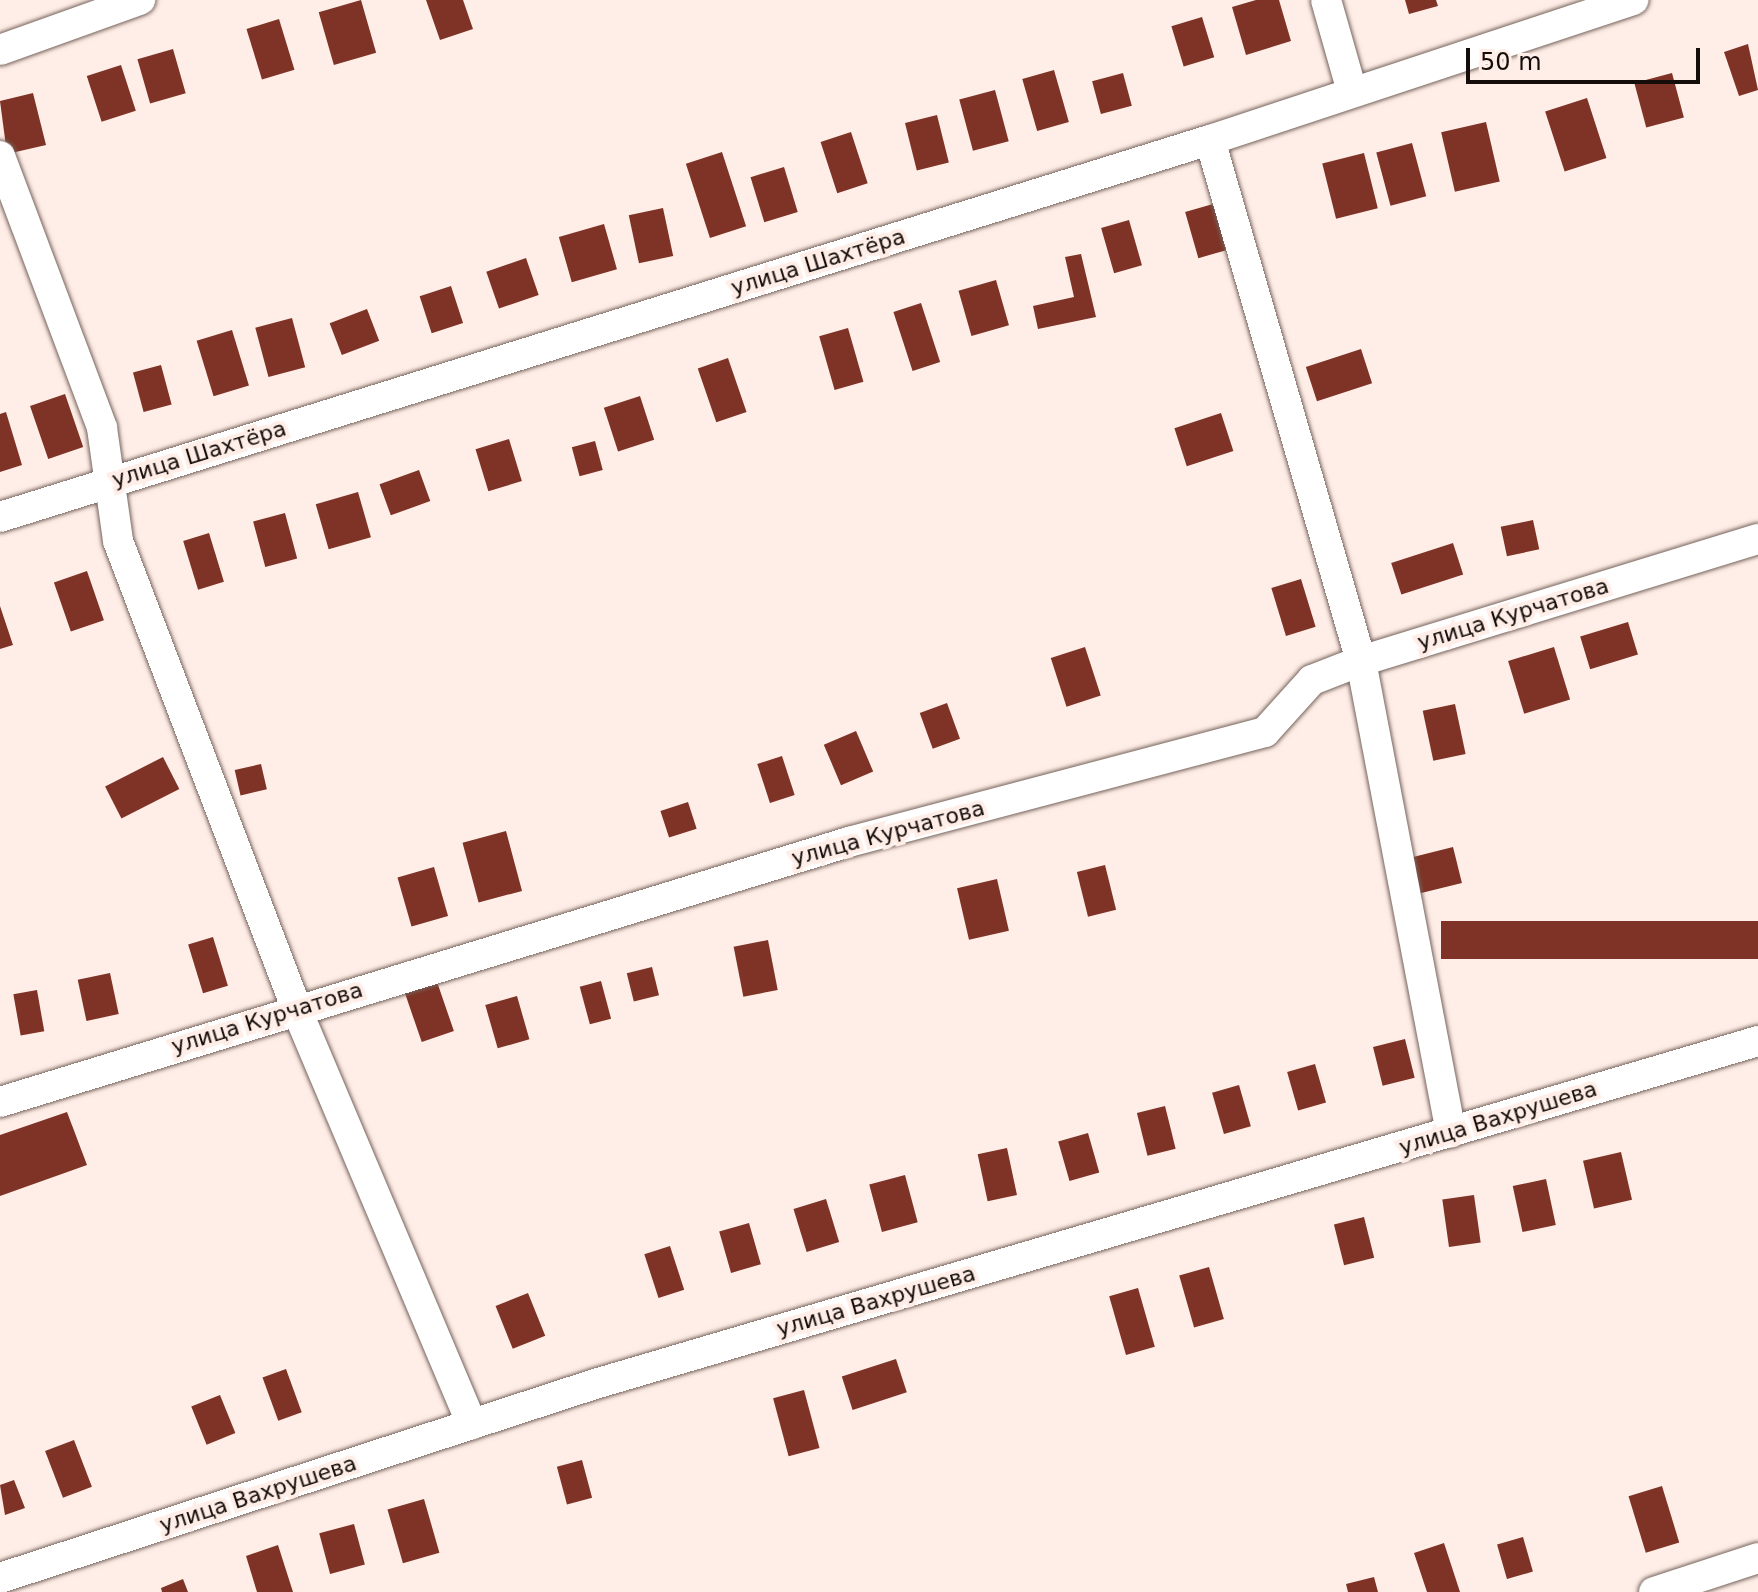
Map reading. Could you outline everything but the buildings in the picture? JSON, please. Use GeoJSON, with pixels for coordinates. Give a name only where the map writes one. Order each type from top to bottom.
{"type":"FeatureCollection","features":[{"type":"Feature","properties":{"kind":"street"},"geometry":{"type":"LineString","coordinates":[[0,50],[140,0]]}},
{"type":"Feature","properties":{"kind":"street"},"geometry":{"type":"LineString","coordinates":[[1326,0],[1352,91]]}},
{"type":"Feature","properties":{"kind":"street","name":"улица Шахтёра"},"geometry":{"type":"LineString","coordinates":[[0,517],[1210,140],[1633,0]]}},
{"type":"Feature","properties":{"kind":"street"},"geometry":{"type":"LineString","coordinates":[[1210,140],[1361,661],[1451,1132]]}},
{"type":"Feature","properties":{"kind":"street"},"geometry":{"type":"LineString","coordinates":[[0,156],[102,428],[106,483],[118,541],[296,1008],[472,1424]]}},
{"type":"Feature","properties":{"kind":"street","name":"улица Курчатова"},"geometry":{"type":"LineString","coordinates":[[0,1102],[296,1008],[849,842],[1265,732],[1312,680],[1361,661],[1758,539]]}},
{"type":"Feature","properties":{"kind":"street","name":"улица Вахрушева"},"geometry":{"type":"LineString","coordinates":[[0,1578],[472,1424],[1758,1041]]}},
{"type":"Feature","properties":{"kind":"street"},"geometry":{"type":"LineString","coordinates":[[1654,1592],[1758,1558]]}}]}
